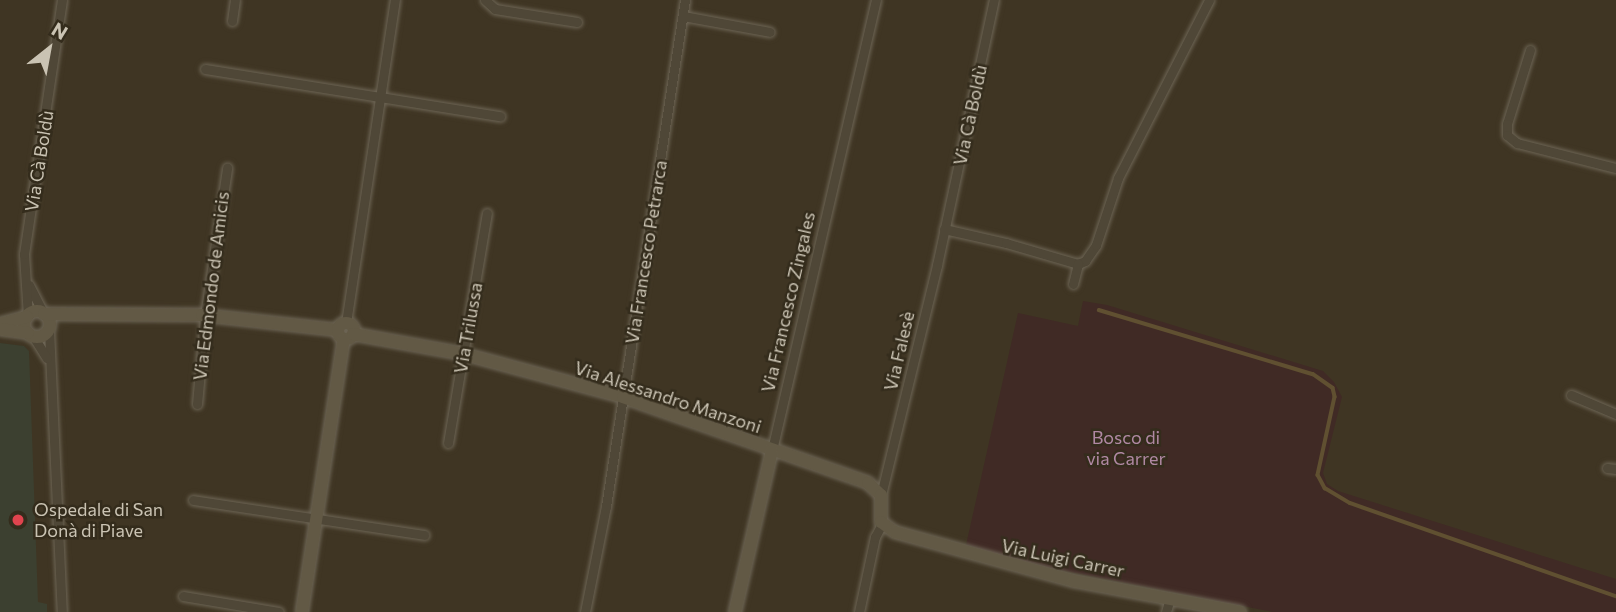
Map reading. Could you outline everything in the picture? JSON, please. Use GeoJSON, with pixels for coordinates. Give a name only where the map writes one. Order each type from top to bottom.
{"type":"FeatureCollection","features":[{"type":"Feature","properties":{"kind":"street","name":"Via Cà Boldù"},"geometry":{"type":"LineString","coordinates":[[28,316],[24,254],[62,0]]}},
{"type":"Feature","properties":{"kind":"street"},"geometry":{"type":"LineString","coordinates":[[232,21],[235,0]]}},
{"type":"Feature","properties":{"kind":"street"},"geometry":{"type":"LineString","coordinates":[[302,612],[319,520],[395,0]]}},
{"type":"Feature","properties":{"kind":"street"},"geometry":{"type":"LineString","coordinates":[[485,0],[495,9],[577,22]]}},
{"type":"Feature","properties":{"kind":"street","name":"Via Francesco Petrarca"},"geometry":{"type":"LineString","coordinates":[[585,612],[623,397],[685,0]]}},
{"type":"Feature","properties":{"kind":"street","name":"Via Francesco Zingales"},"geometry":{"type":"LineString","coordinates":[[735,612],[876,0]]}},
{"type":"Feature","properties":{"kind":"street","name":"Via Cà Boldù"},"geometry":{"type":"LineString","coordinates":[[944,229],[994,0]]}},
{"type":"Feature","properties":{"kind":"street"},"geometry":{"type":"LineString","coordinates":[[1073,284],[1077,264],[1093,251],[1118,178],[1209,0]]}},
{"type":"Feature","properties":{"kind":"street"},"geometry":{"type":"LineString","coordinates":[[683,16],[770,32]]}},
{"type":"Feature","properties":{"kind":"street"},"geometry":{"type":"LineString","coordinates":[[1530,50],[1507,124],[1507,135],[1517,143],[1616,168]]}},
{"type":"Feature","properties":{"kind":"street"},"geometry":{"type":"LineString","coordinates":[[205,69],[500,116]]}},
{"type":"Feature","properties":{"kind":"street","name":"Via Edmondo de Amicis"},"geometry":{"type":"LineString","coordinates":[[197,404],[205,316],[227,168]]}},
{"type":"Feature","properties":{"kind":"street","name":"Via Trilussa"},"geometry":{"type":"LineString","coordinates":[[448,443],[487,213]]}},
{"type":"Feature","properties":{"kind":"street"},"geometry":{"type":"LineString","coordinates":[[944,229],[1006,243],[1077,264]]}},
{"type":"Feature","properties":{"kind":"street","name":"Via Falesè"},"geometry":{"type":"LineString","coordinates":[[859,612],[875,537],[883,524],[879,518],[881,495],[891,466],[944,229]]}},
{"type":"Feature","properties":{"kind":"street","name":"Via Cà Boldù"},"geometry":{"type":"LineString","coordinates":[[27,281],[44,314]]}},
{"type":"Feature","properties":{"kind":"street"},"geometry":{"type":"LineString","coordinates":[[0,324],[35,312],[44,314],[49,329],[48,360],[62,612]]}},
{"type":"Feature","properties":{"kind":"street"},"geometry":{"type":"LineString","coordinates":[[0,329],[43,336],[70,313]]}},
{"type":"Feature","properties":{"kind":"street","name":"Via Alessandro Manzoni"},"geometry":{"type":"LineString","coordinates":[[44,314],[205,316],[345,332],[464,354],[623,397],[867,483],[881,495]]}},
{"type":"Feature","properties":{"kind":"street"},"geometry":{"type":"LineString","coordinates":[[28,316],[25,324],[48,360]]}},
{"type":"Feature","properties":{"kind":"street"},"geometry":{"type":"LineString","coordinates":[[1571,396],[1616,414]]}},
{"type":"Feature","properties":{"kind":"street"},"geometry":{"type":"LineString","coordinates":[[193,500],[424,535]]}},
{"type":"Feature","properties":{"kind":"street","name":"Via Luigi Carrer"},"geometry":{"type":"LineString","coordinates":[[883,524],[895,532],[1000,563],[1240,612]]}},
{"type":"Feature","properties":{"kind":"street"},"geometry":{"type":"LineString","coordinates":[[184,596],[279,612]]}},
{"type":"Feature","properties":{"kind":"street"},"geometry":{"type":"LineString","coordinates":[[1166,612],[1170,598]]}},
{"type":"Feature","properties":{"kind":"shaded area","name":"Ospedale di San Donà di Piave"},"geometry":{"type":"Polygon","coordinates":[[[0,343],[24,346],[29,351],[38,602],[47,604],[47,612],[0,612],[0,343]]]}},
{"type":"Feature","properties":{"kind":"green space","name":"Bosco di via Carrer"},"geometry":{"type":"Polygon","coordinates":[[[1083,301],[1107,305],[1323,371],[1334,382],[1342,397],[1323,473],[1327,484],[1338,491],[1616,579],[1616,612],[1273,612],[1029,564],[966,545],[1018,313],[1078,326],[1083,301]]]}},
{"type":"Feature","properties":{"kind":"waterway"},"geometry":{"type":"LineString","coordinates":[[1099,310],[1313,374],[1333,388],[1335,397],[1318,475],[1325,488],[1350,503],[1616,596]]}},
{"type":"Feature","properties":{"kind":"place","name":"Ospedale di San Donà di Piave"},"geometry":{"type":"Point","coordinates":[18,520]}}]}
